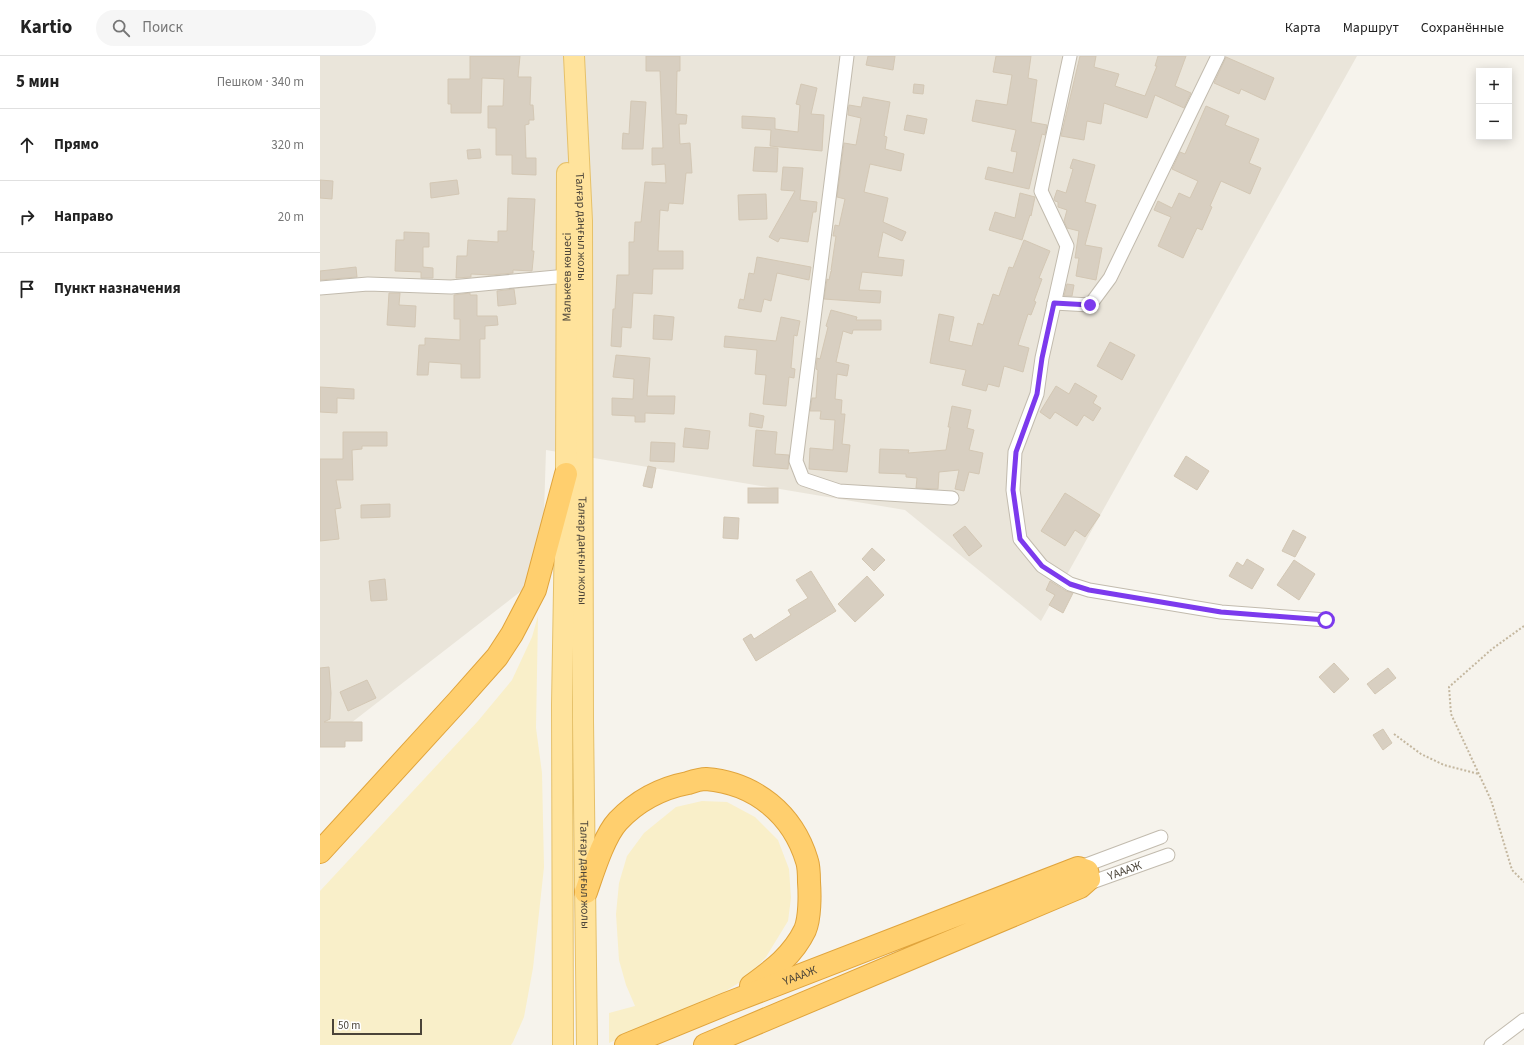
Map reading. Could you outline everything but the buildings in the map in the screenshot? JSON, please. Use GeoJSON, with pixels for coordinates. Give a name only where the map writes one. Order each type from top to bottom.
{"type":"FeatureCollection","features":[{"type":"Feature","properties":{"kind":"highway"},"geometry":{"type":"LineString","coordinates":[[320,852],[497,657],[512,634],[535,590],[566,474]]}},
{"type":"Feature","properties":{"kind":"highway"},"geometry":{"type":"LineString","coordinates":[[586,892],[605,842],[617,822],[641,801],[670,787],[704,779],[734,784],[760,796],[780,812],[797,837],[807,862],[811,898],[806,929],[789,955],[776,968],[726,1004]]}},
{"type":"Feature","properties":{"kind":"highway"},"geometry":{"type":"LineString","coordinates":[[705,1045],[979,929],[1079,877]]}},
{"type":"Feature","properties":{"kind":"highway","name":"ҮАААЖ"},"geometry":{"type":"LineString","coordinates":[[626,1045],[726,1004],[975,908],[1079,877]]}},
{"type":"Feature","properties":{"kind":"main road","name":"Малькеев көшесі"},"geometry":{"type":"LineString","coordinates":[[566,474],[569,56]]}},
{"type":"Feature","properties":{"kind":"main road","name":"Талғар даңғыл жолы"},"geometry":{"type":"LineString","coordinates":[[574,56],[582,221],[583,721],[586,892],[586,1045]]}},
{"type":"Feature","properties":{"kind":"main road","name":"Талғар даңғыл жолы"},"geometry":{"type":"LineString","coordinates":[[563,1045],[562,704],[566,474]]}},
{"type":"Feature","properties":{"kind":"street"},"geometry":{"type":"LineString","coordinates":[[847,56],[796,461],[803,479],[839,491],[952,498]]}},
{"type":"Feature","properties":{"kind":"street"},"geometry":{"type":"LineString","coordinates":[[1070,56],[1040,191],[1067,246],[1042,358],[1037,394],[1016,452],[1013,490],[1020,539],[1042,566],[1070,584],[1089,590],[1221,612],[1326,620]]}},
{"type":"Feature","properties":{"kind":"street"},"geometry":{"type":"LineString","coordinates":[[1054,303],[1090,305],[1110,278],[1218,56]]}},
{"type":"Feature","properties":{"kind":"street"},"geometry":{"type":"LineString","coordinates":[[320,288],[368,284],[451,286],[567,276]]}},
{"type":"Feature","properties":{"kind":"street","name":"ҮАААЖ"},"geometry":{"type":"LineString","coordinates":[[1079,877],[1161,836]]}},
{"type":"Feature","properties":{"kind":"street","name":"ҮАААЖ"},"geometry":{"type":"LineString","coordinates":[[1079,877],[1168,855]]}},
{"type":"Feature","properties":{"kind":"street"},"geometry":{"type":"LineString","coordinates":[[1491,1045],[1524,1020]]}},
{"type":"Feature","properties":{"kind":"path"},"geometry":{"type":"LineString","coordinates":[[1524,626],[1492,649],[1449,687],[1451,714],[1491,800],[1512,870],[1524,882]]}},
{"type":"Feature","properties":{"kind":"path"},"geometry":{"type":"LineString","coordinates":[[1394,734],[1421,754],[1444,764],[1479,774]]}},
{"type":"Feature","properties":{"kind":"shaded area"},"geometry":{"type":"Polygon","coordinates":[[[320,56],[1357,56],[1041,621],[905,510],[546,450],[542,575],[320,747],[320,56]]]}},
{"type":"Feature","properties":{"kind":"sand"},"geometry":{"type":"Polygon","coordinates":[[[538,616],[536,728],[542,773],[544,867],[533,968],[524,1017],[513,1042],[511,1045],[320,1045],[320,891],[478,721],[512,680],[532,637],[538,616]]]}},
{"type":"Feature","properties":{"kind":"sand"},"geometry":{"type":"Polygon","coordinates":[[[702,801],[727,802],[755,817],[778,840],[789,869],[791,898],[788,921],[766,957],[745,979],[721,994],[609,1043],[609,1013],[635,1006],[626,985],[619,960],[616,914],[619,883],[627,856],[644,833],[676,807],[702,801]]]}},
{"type":"Feature","properties":{"kind":"route"},"geometry":{"type":"LineString","coordinates":[[1090,305],[1054,303],[1042,358],[1037,394],[1016,452],[1013,490],[1020,539],[1042,566],[1070,584],[1089,590],[1221,612],[1326,620]]}}]}
